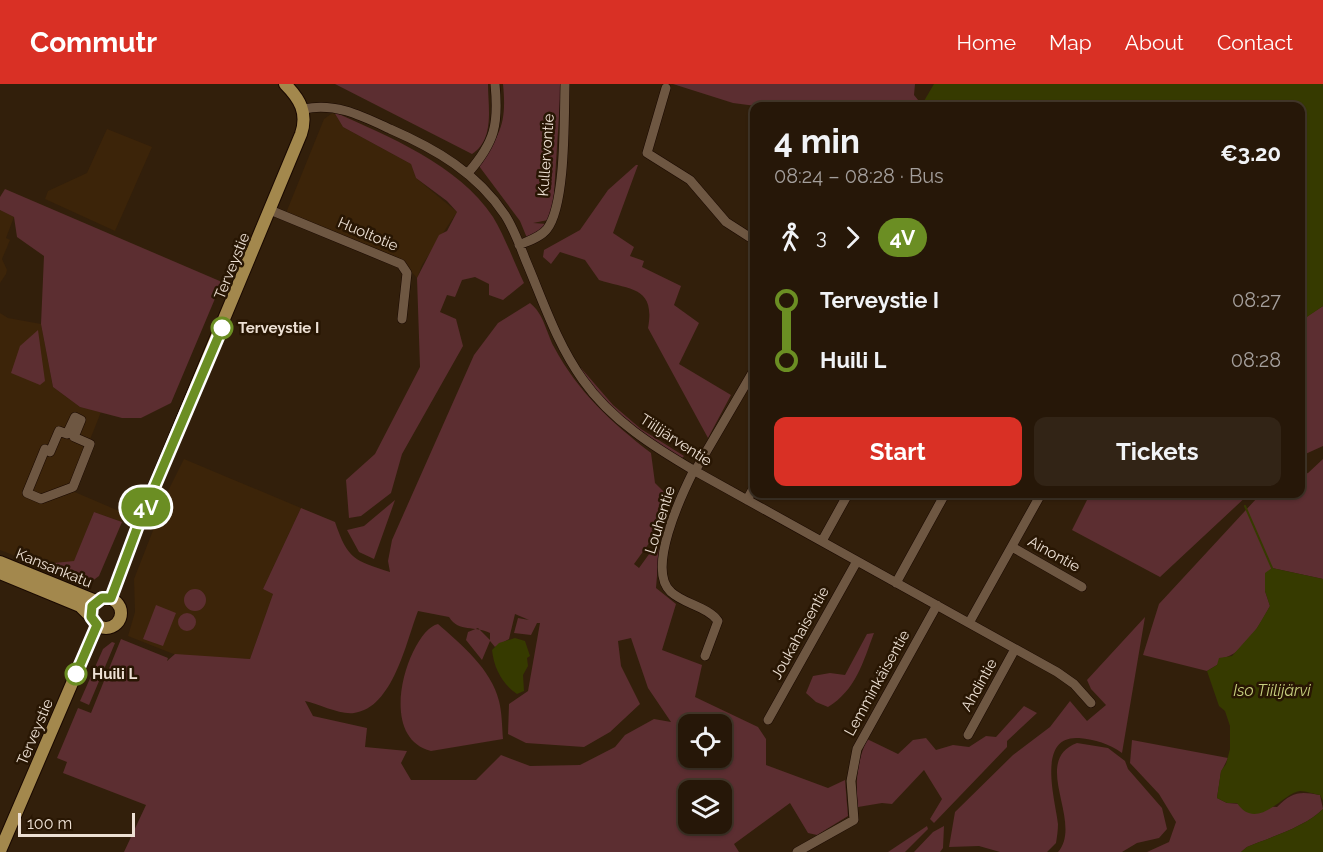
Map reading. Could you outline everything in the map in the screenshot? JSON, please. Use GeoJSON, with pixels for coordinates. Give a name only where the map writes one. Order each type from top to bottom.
{"type":"FeatureCollection","features":[{"type":"Feature","properties":{"kind":"main road"},"geometry":{"type":"LineString","coordinates":[[285,84],[295,94],[304,109]]}},
{"type":"Feature","properties":{"kind":"main road","name":"Terveystie"},"geometry":{"type":"LineString","coordinates":[[111,598],[139,523],[302,134],[305,124],[304,109]]}},
{"type":"Feature","properties":{"kind":"main road","name":"Kansankatu"},"geometry":{"type":"LineString","coordinates":[[0,562],[96,601]]}},
{"type":"Feature","properties":{"kind":"main road","name":"Kansankatu"},"geometry":{"type":"LineString","coordinates":[[0,573],[80,606],[94,621]]}},
{"type":"Feature","properties":{"kind":"main road"},"geometry":{"type":"LineString","coordinates":[[111,598],[121,608],[119,620],[110,628],[94,621],[96,601],[111,598]]}},
{"type":"Feature","properties":{"kind":"main road","name":"Terveystie"},"geometry":{"type":"LineString","coordinates":[[0,851],[94,621]]}},
{"type":"Feature","properties":{"kind":"street"},"geometry":{"type":"LineString","coordinates":[[468,172],[485,152],[496,126],[495,84]]}},
{"type":"Feature","properties":{"kind":"street","name":"Kullervontie"},"geometry":{"type":"LineString","coordinates":[[519,245],[546,231],[559,200],[565,84]]}},
{"type":"Feature","properties":{"kind":"street"},"geometry":{"type":"LineString","coordinates":[[666,88],[647,153],[690,180],[726,222],[750,237]]}},
{"type":"Feature","properties":{"kind":"street","name":"Tiilijärventie"},"geometry":{"type":"LineString","coordinates":[[304,109],[326,106],[349,111],[412,138],[468,172],[506,216],[566,356],[584,382],[609,410],[639,437],[695,471],[1070,681],[1091,703]]}},
{"type":"Feature","properties":{"kind":"street","name":"Huoltotie"},"geometry":{"type":"LineString","coordinates":[[270,210],[401,264],[407,273],[402,319]]}},
{"type":"Feature","properties":{"kind":"street"},"geometry":{"type":"LineString","coordinates":[[695,471],[750,377]]}},
{"type":"Feature","properties":{"kind":"street"},"geometry":{"type":"LineString","coordinates":[[75,417],[78,418],[81,420],[74,438],[90,444],[73,486],[41,499],[27,493],[45,449],[50,452],[59,431],[67,434],[75,417]]}},
{"type":"Feature","properties":{"kind":"street","name":"Louhentie"},"geometry":{"type":"LineString","coordinates":[[695,471],[672,525],[661,573],[664,585],[672,593],[718,621],[705,656]]}},
{"type":"Feature","properties":{"kind":"street"},"geometry":{"type":"LineString","coordinates":[[747,500],[750,494]]}},
{"type":"Feature","properties":{"kind":"street"},"geometry":{"type":"LineString","coordinates":[[822,541],[846,498]]}},
{"type":"Feature","properties":{"kind":"street"},"geometry":{"type":"LineString","coordinates":[[896,583],[943,498]]}},
{"type":"Feature","properties":{"kind":"street"},"geometry":{"type":"LineString","coordinates":[[969,623],[1039,498]]}},
{"type":"Feature","properties":{"kind":"street","name":"Ainontie"},"geometry":{"type":"LineString","coordinates":[[1012,547],[1082,586]]}},
{"type":"Feature","properties":{"kind":"street","name":"Joukahaisentie"},"geometry":{"type":"LineString","coordinates":[[768,720],[857,561]]}},
{"type":"Feature","properties":{"kind":"street","name":"Lemminkäisentie"},"geometry":{"type":"LineString","coordinates":[[797,852],[854,820],[851,781],[857,749],[937,605]]}},
{"type":"Feature","properties":{"kind":"street","name":"Ahdintie"},"geometry":{"type":"LineString","coordinates":[[968,735],[1015,649]]}},
{"type":"Feature","properties":{"kind":"shaded area"},"geometry":{"type":"Polygon","coordinates":[[[335,84],[488,84],[487,132],[479,148],[472,154],[335,84]]]}},
{"type":"Feature","properties":{"kind":"shaded area"},"geometry":{"type":"Polygon","coordinates":[[[503,84],[561,84],[553,210],[548,220],[533,223],[547,224],[546,227],[527,238],[520,221],[479,166],[497,137],[503,119],[503,84]]]}},
{"type":"Feature","properties":{"kind":"shaded area"},"geometry":{"type":"Polygon","coordinates":[[[673,84],[915,84],[914,95],[920,102],[750,102],[750,105],[733,103],[673,84]]]}},
{"type":"Feature","properties":{"kind":"shaded area"},"geometry":{"type":"Polygon","coordinates":[[[334,112],[343,127],[411,164],[416,178],[457,212],[422,265],[417,278],[403,263],[286,213],[324,119],[334,112]]]}},
{"type":"Feature","properties":{"kind":"shaded area"},"geometry":{"type":"Polygon","coordinates":[[[334,112],[421,154],[461,182],[479,199],[493,217],[524,283],[503,300],[489,295],[489,284],[475,277],[462,280],[455,297],[447,295],[440,312],[456,319],[463,346],[402,454],[391,493],[361,516],[349,518],[346,480],[375,454],[420,367],[417,278],[439,235],[447,231],[457,212],[447,201],[416,178],[411,164],[343,127],[334,112]]]}},
{"type":"Feature","properties":{"kind":"shaded area"},"geometry":{"type":"Polygon","coordinates":[[[107,129],[152,147],[115,231],[45,199],[48,191],[87,173],[107,129]]]}},
{"type":"Feature","properties":{"kind":"shaded area"},"geometry":{"type":"Polygon","coordinates":[[[638,165],[613,233],[634,247],[630,256],[644,261],[642,267],[681,286],[674,305],[699,323],[679,364],[731,395],[708,438],[648,328],[648,304],[644,297],[629,288],[599,280],[585,260],[560,252],[551,264],[543,257],[544,250],[580,230],[608,190],[638,165]]]}},
{"type":"Feature","properties":{"kind":"shaded area"},"geometry":{"type":"Polygon","coordinates":[[[5,189],[222,282],[171,403],[141,418],[122,418],[80,407],[53,387],[41,324],[44,256],[17,237],[14,217],[0,210],[0,197],[5,189]]]}},
{"type":"Feature","properties":{"kind":"shaded area"},"geometry":{"type":"Polygon","coordinates":[[[0,210],[14,217],[6,238],[10,240],[2,259],[7,270],[0,283],[0,210]]]}},
{"type":"Feature","properties":{"kind":"shaded area"},"geometry":{"type":"Polygon","coordinates":[[[530,303],[542,318],[563,363],[585,392],[609,418],[651,453],[655,483],[672,500],[663,524],[634,564],[639,568],[660,539],[656,588],[676,604],[662,650],[702,665],[695,697],[731,714],[678,714],[678,768],[732,768],[732,715],[758,727],[766,739],[766,765],[828,788],[845,780],[848,816],[817,835],[808,833],[790,803],[734,844],[739,852],[124,852],[146,805],[63,773],[67,762],[57,758],[78,708],[91,713],[121,639],[168,658],[167,661],[175,654],[250,659],[273,594],[263,589],[301,508],[335,522],[344,544],[354,557],[390,572],[388,561],[392,540],[474,355],[498,323],[530,303]],[[418,611],[396,672],[379,699],[367,708],[354,713],[336,711],[305,701],[313,716],[367,728],[365,747],[407,751],[401,763],[411,780],[476,780],[501,755],[530,766],[580,765],[615,747],[625,735],[654,719],[671,722],[648,688],[631,638],[618,641],[621,666],[640,704],[610,732],[584,747],[526,743],[508,734],[509,704],[528,691],[540,623],[537,623],[531,635],[514,633],[518,618],[529,620],[515,614],[509,639],[495,647],[490,641],[482,660],[466,640],[468,632],[476,629],[462,627],[449,617],[418,611]],[[480,630],[490,640],[490,633],[480,630]]]}},
{"type":"Feature","properties":{"kind":"shaded area"},"geometry":{"type":"Polygon","coordinates":[[[1323,306],[1323,446],[1305,454],[1305,318],[1323,306]]]}},
{"type":"Feature","properties":{"kind":"shaded area"},"geometry":{"type":"Polygon","coordinates":[[[0,313],[8,318],[41,324],[53,387],[80,407],[101,412],[70,490],[126,514],[122,522],[94,512],[74,562],[55,563],[54,571],[0,550],[0,313]]]}},
{"type":"Feature","properties":{"kind":"shaded area"},"geometry":{"type":"Polygon","coordinates":[[[38,330],[45,381],[40,385],[11,373],[20,346],[38,330]]]}},
{"type":"Feature","properties":{"kind":"shaded area"},"geometry":{"type":"Polygon","coordinates":[[[581,368],[613,405],[641,429],[684,456],[682,458],[656,442],[624,419],[596,393],[586,380],[581,368]]]}},
{"type":"Feature","properties":{"kind":"shaded area"},"geometry":{"type":"Polygon","coordinates":[[[184,459],[301,508],[263,589],[273,594],[250,659],[181,657],[128,636],[135,612],[134,579],[170,487],[184,459]]]}},
{"type":"Feature","properties":{"kind":"shaded area"},"geometry":{"type":"Polygon","coordinates":[[[1323,459],[1323,579],[1272,568],[1265,591],[1270,606],[1256,629],[1238,651],[1223,658],[1207,671],[1143,655],[1159,604],[1257,498],[1305,498],[1305,474],[1323,459]]]}},
{"type":"Feature","properties":{"kind":"shaded area"},"geometry":{"type":"Polygon","coordinates":[[[1088,498],[1245,498],[1160,577],[1072,530],[1088,498]]]}},
{"type":"Feature","properties":{"kind":"shaded area"},"geometry":{"type":"Polygon","coordinates":[[[395,500],[374,559],[359,552],[347,530],[364,526],[395,500]]]}},
{"type":"Feature","properties":{"kind":"shaded area"},"geometry":{"type":"Polygon","coordinates":[[[94,512],[122,522],[99,576],[87,585],[54,571],[54,563],[74,561],[94,512]]]}},
{"type":"Feature","properties":{"kind":"shaded area"},"geometry":{"type":"Polygon","coordinates":[[[195,589],[203,592],[206,600],[203,608],[195,611],[187,608],[184,600],[187,592],[195,589]]]}},
{"type":"Feature","properties":{"kind":"shaded area"},"geometry":{"type":"Polygon","coordinates":[[[156,605],[176,613],[163,646],[143,639],[156,605]]]}},
{"type":"Feature","properties":{"kind":"shaded area"},"geometry":{"type":"Polygon","coordinates":[[[183,613],[191,613],[196,618],[194,629],[183,631],[178,626],[178,618],[183,613]]]}},
{"type":"Feature","properties":{"kind":"shaded area"},"geometry":{"type":"Polygon","coordinates":[[[1145,617],[1122,753],[1102,742],[1079,738],[1065,740],[1057,747],[1052,758],[1052,786],[1058,824],[1056,843],[1047,852],[1000,852],[979,846],[949,847],[955,812],[1013,755],[1050,727],[1070,701],[1087,721],[1106,705],[1091,689],[1087,680],[1145,617]]]}},
{"type":"Feature","properties":{"kind":"shaded area"},"geometry":{"type":"Polygon","coordinates":[[[438,624],[474,658],[489,678],[499,701],[503,739],[431,751],[414,741],[404,726],[401,706],[403,684],[409,662],[417,644],[428,630],[438,624]]]}},
{"type":"Feature","properties":{"kind":"shaded area"},"geometry":{"type":"Polygon","coordinates":[[[874,633],[852,684],[838,700],[828,707],[816,702],[806,693],[813,676],[830,673],[845,675],[867,634],[874,633]]]}},
{"type":"Feature","properties":{"kind":"shaded area"},"geometry":{"type":"Polygon","coordinates":[[[112,642],[115,643],[89,705],[80,701],[103,649],[112,642]]]}},
{"type":"Feature","properties":{"kind":"shaded area"},"geometry":{"type":"Polygon","coordinates":[[[1024,706],[1037,713],[1007,741],[1007,747],[934,823],[930,819],[942,799],[924,770],[892,804],[882,803],[858,807],[858,772],[867,739],[898,754],[913,740],[926,738],[936,750],[953,745],[969,747],[986,736],[996,737],[1024,706]]]}},
{"type":"Feature","properties":{"kind":"shaded area"},"geometry":{"type":"Polygon","coordinates":[[[1132,740],[1228,758],[1221,772],[1217,798],[1227,803],[1277,807],[1287,798],[1307,793],[1320,795],[1323,809],[1298,826],[1247,847],[1241,852],[1147,852],[1169,842],[1176,822],[1159,794],[1130,763],[1132,740]]]}},
{"type":"Feature","properties":{"kind":"shaded area"},"geometry":{"type":"Polygon","coordinates":[[[1077,743],[1108,748],[1125,761],[1128,769],[1162,808],[1167,829],[1159,838],[1137,843],[1122,852],[1058,852],[1064,839],[1065,825],[1057,777],[1058,763],[1064,752],[1077,743]]]}},
{"type":"Feature","properties":{"kind":"shaded area"},"geometry":{"type":"Polygon","coordinates":[[[927,826],[928,829],[905,852],[888,852],[927,826]]]}},
{"type":"Feature","properties":{"kind":"shaded area"},"geometry":{"type":"Polygon","coordinates":[[[944,826],[943,848],[940,852],[914,852],[933,832],[944,826]]]}},
{"type":"Feature","properties":{"kind":"water"},"geometry":{"type":"Polygon","coordinates":[[[934,84],[1323,84],[1323,306],[1305,318],[1305,102],[924,101],[934,84]]]}},
{"type":"Feature","properties":{"kind":"water","name":"Iso Tiilijärvi"},"geometry":{"type":"Polygon","coordinates":[[[1272,568],[1323,579],[1323,801],[1320,795],[1300,791],[1262,813],[1253,814],[1245,811],[1237,803],[1227,803],[1217,798],[1221,771],[1226,764],[1230,749],[1230,726],[1225,711],[1219,706],[1207,671],[1217,665],[1219,658],[1232,656],[1257,628],[1270,606],[1265,591],[1265,573],[1272,568]]]}},
{"type":"Feature","properties":{"kind":"water"},"geometry":{"type":"Polygon","coordinates":[[[515,638],[525,641],[530,656],[527,658],[528,666],[523,675],[524,691],[517,694],[500,675],[492,650],[499,643],[515,638]]]}},
{"type":"Feature","properties":{"kind":"water"},"geometry":{"type":"Polygon","coordinates":[[[1323,809],[1323,852],[1241,852],[1247,847],[1298,826],[1323,809]]]}},
{"type":"Feature","properties":{"kind":"waterway"},"geometry":{"type":"LineString","coordinates":[[1245,506],[1272,568]]}},
{"type":"Feature","properties":{"kind":"bus line","name":"4V"},"geometry":{"type":"LineString","coordinates":[[76,674],[97,625],[91,617],[92,606],[102,598],[111,598],[139,523],[222,328]]}},
{"type":"Feature","properties":{"kind":"place","name":"Terveystie I"},"geometry":{"type":"Point","coordinates":[222,328]}},
{"type":"Feature","properties":{"kind":"place","name":"Huili L"},"geometry":{"type":"Point","coordinates":[76,674]}}]}
